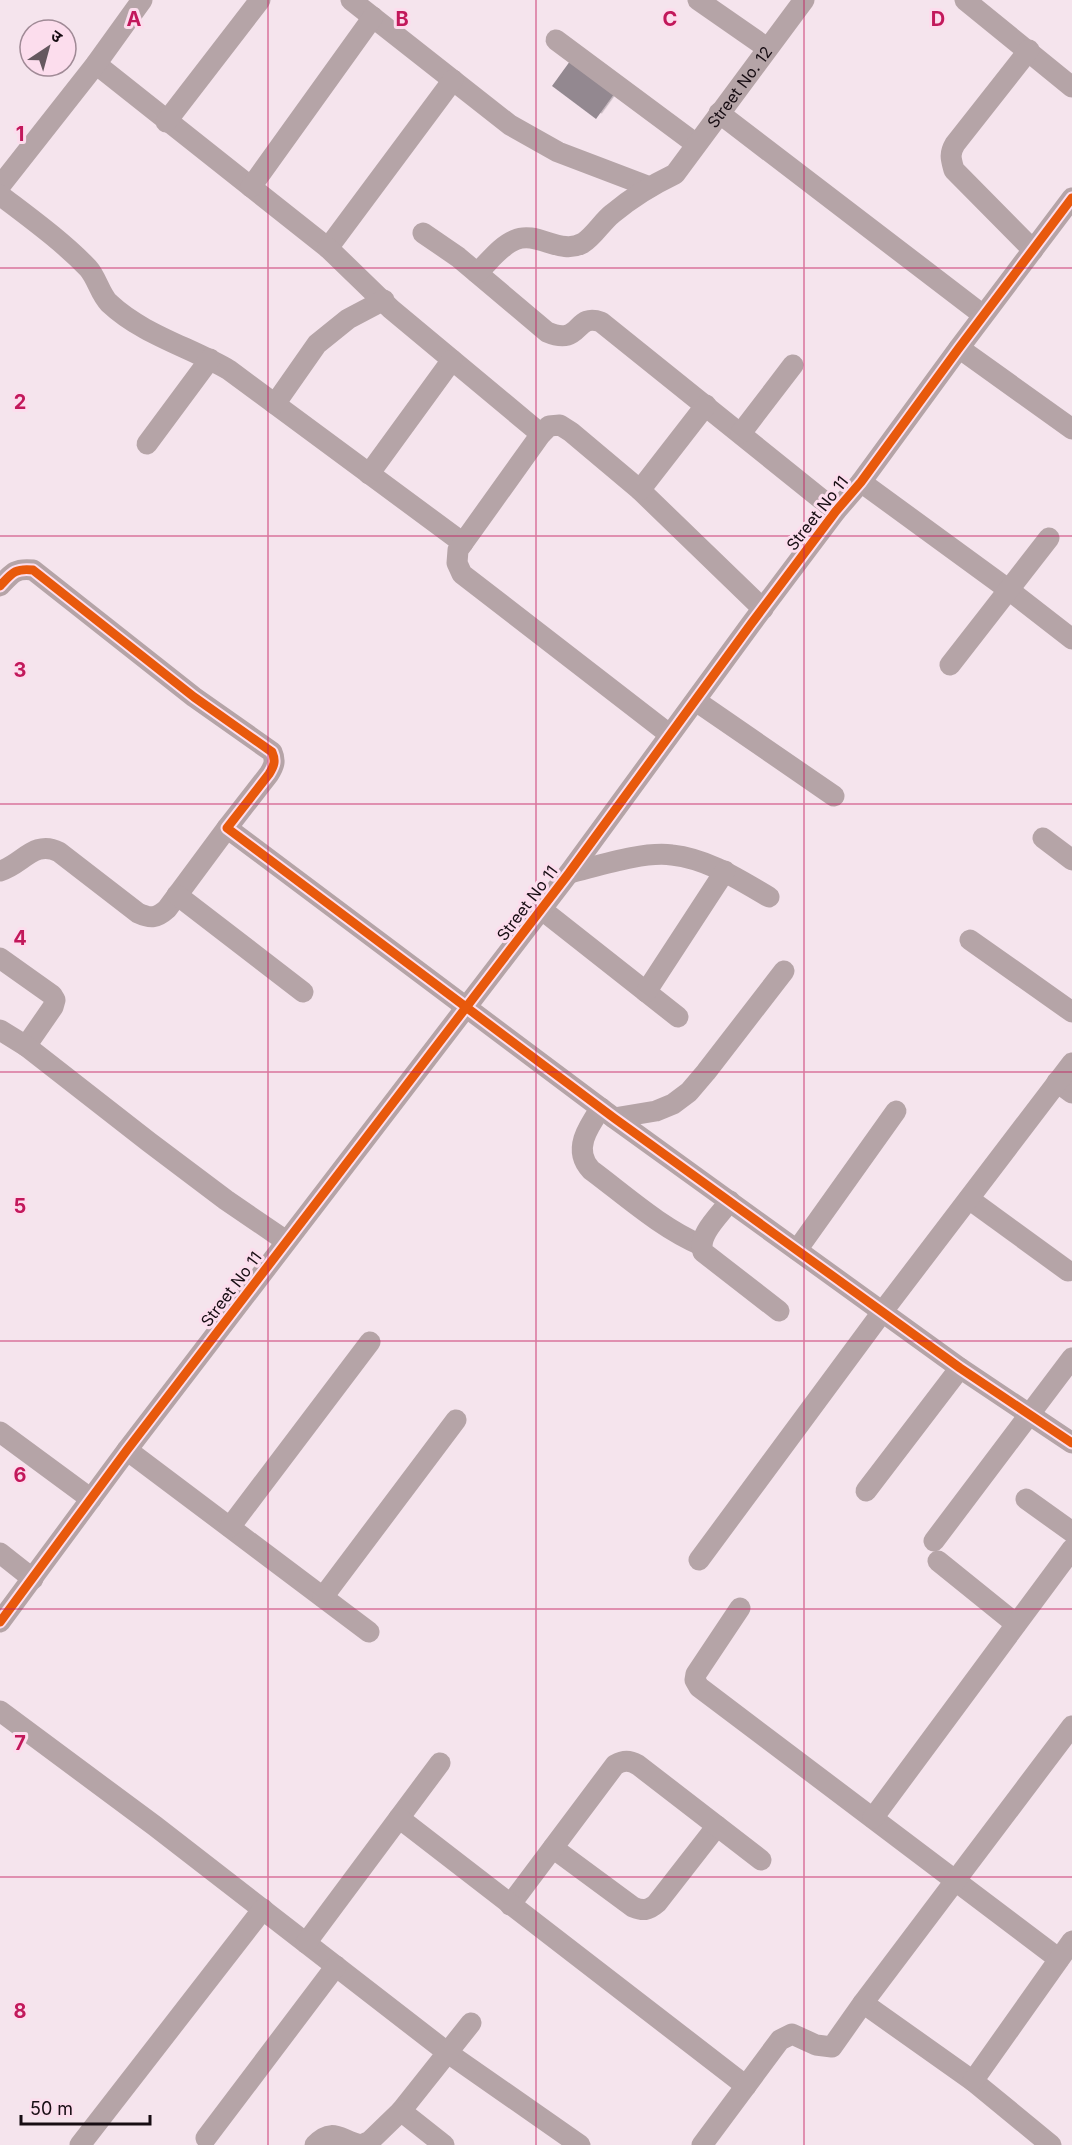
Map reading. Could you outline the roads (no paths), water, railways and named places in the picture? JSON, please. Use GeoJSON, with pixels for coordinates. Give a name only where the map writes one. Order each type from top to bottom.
{"type":"FeatureCollection","features":[{"type":"Feature","properties":{"kind":"street"},"geometry":{"type":"LineString","coordinates":[[0,186],[96,64],[142,0]]}},
{"type":"Feature","properties":{"kind":"street"},"geometry":{"type":"LineString","coordinates":[[166,122],[260,0]]}},
{"type":"Feature","properties":{"kind":"street"},"geometry":{"type":"LineString","coordinates":[[351,0],[510,125],[537,141],[578,160],[650,187]]}},
{"type":"Feature","properties":{"kind":"street"},"geometry":{"type":"LineString","coordinates":[[698,0],[767,48]]}},
{"type":"Feature","properties":{"kind":"street","name":"Street No. 12"},"geometry":{"type":"LineString","coordinates":[[650,187],[675,174],[804,0]]}},
{"type":"Feature","properties":{"kind":"street"},"geometry":{"type":"LineString","coordinates":[[965,0],[1070,80]]}},
{"type":"Feature","properties":{"kind":"street"},"geometry":{"type":"LineString","coordinates":[[251,187],[373,17]]}},
{"type":"Feature","properties":{"kind":"street"},"geometry":{"type":"LineString","coordinates":[[556,40],[696,144]]}},
{"type":"Feature","properties":{"kind":"street"},"geometry":{"type":"LineString","coordinates":[[1029,50],[955,144],[950,158],[954,170],[1033,250]]}},
{"type":"Feature","properties":{"kind":"street"},"geometry":{"type":"LineString","coordinates":[[96,64],[166,122],[328,248],[391,309],[541,434]]}},
{"type":"Feature","properties":{"kind":"street"},"geometry":{"type":"LineString","coordinates":[[328,248],[453,80]]}},
{"type":"Feature","properties":{"kind":"street"},"geometry":{"type":"LineString","coordinates":[[719,113],[983,315]]}},
{"type":"Feature","properties":{"kind":"street"},"geometry":{"type":"LineString","coordinates":[[477,273],[502,248],[524,237],[562,247],[573,247],[584,243],[610,215],[650,187]]}},
{"type":"Feature","properties":{"kind":"street"},"geometry":{"type":"LineString","coordinates":[[0,195],[45,230],[85,266],[95,278],[108,302],[150,331],[210,359],[463,543]]}},
{"type":"Feature","properties":{"kind":"street","name":"Street No 11"},"geometry":{"type":"LineString","coordinates":[[0,1622],[127,1450],[569,873],[669,734],[696,701],[836,511],[861,482],[958,348],[1072,198]]}},
{"type":"Feature","properties":{"kind":"street"},"geometry":{"type":"LineString","coordinates":[[423,233],[477,273],[547,332],[564,337],[572,335],[584,321],[594,319],[601,322],[836,511]]}},
{"type":"Feature","properties":{"kind":"street"},"geometry":{"type":"LineString","coordinates":[[274,404],[317,344],[348,319],[384,300]]}},
{"type":"Feature","properties":{"kind":"street"},"geometry":{"type":"LineString","coordinates":[[958,348],[1072,429]]}},
{"type":"Feature","properties":{"kind":"street"},"geometry":{"type":"LineString","coordinates":[[147,444],[210,359]]}},
{"type":"Feature","properties":{"kind":"street"},"geometry":{"type":"LineString","coordinates":[[369,474],[452,360]]}},
{"type":"Feature","properties":{"kind":"street"},"geometry":{"type":"LineString","coordinates":[[741,433],[793,365]]}},
{"type":"Feature","properties":{"kind":"street"},"geometry":{"type":"LineString","coordinates":[[640,490],[706,405]]}},
{"type":"Feature","properties":{"kind":"street"},"geometry":{"type":"LineString","coordinates":[[669,734],[462,574],[457,563],[458,550],[541,434],[549,426],[560,425],[571,432],[640,490],[763,609]]}},
{"type":"Feature","properties":{"kind":"street"},"geometry":{"type":"LineString","coordinates":[[861,482],[1072,639]]}},
{"type":"Feature","properties":{"kind":"street"},"geometry":{"type":"LineString","coordinates":[[950,665],[1049,538]]}},
{"type":"Feature","properties":{"kind":"street"},"geometry":{"type":"LineString","coordinates":[[0,586],[21,569],[33,570],[194,697],[272,752],[275,758],[274,766],[269,774],[167,909],[158,917],[148,918],[138,913],[50,847],[40,848],[0,871]]}},
{"type":"Feature","properties":{"kind":"street"},"geometry":{"type":"LineString","coordinates":[[696,701],[834,796]]}},
{"type":"Feature","properties":{"kind":"street"},"geometry":{"type":"LineString","coordinates":[[227,828],[608,1113],[960,1368],[1072,1443]]}},
{"type":"Feature","properties":{"kind":"street"},"geometry":{"type":"LineString","coordinates":[[1042,838],[1072,860]]}},
{"type":"Feature","properties":{"kind":"street"},"geometry":{"type":"LineString","coordinates":[[569,873],[647,855],[671,854],[698,860],[725,871],[769,897]]}},
{"type":"Feature","properties":{"kind":"street"},"geometry":{"type":"LineString","coordinates":[[646,992],[725,871]]}},
{"type":"Feature","properties":{"kind":"street"},"geometry":{"type":"LineString","coordinates":[[177,895],[303,992]]}},
{"type":"Feature","properties":{"kind":"street"},"geometry":{"type":"LineString","coordinates":[[541,909],[678,1017]]}},
{"type":"Feature","properties":{"kind":"street"},"geometry":{"type":"LineString","coordinates":[[970,940],[1072,1012]]}},
{"type":"Feature","properties":{"kind":"street"},"geometry":{"type":"LineString","coordinates":[[0,958],[52,995],[55,1000],[53,1007],[26,1046]]}},
{"type":"Feature","properties":{"kind":"street"},"geometry":{"type":"LineString","coordinates":[[701,1245],[686,1239],[591,1170],[583,1161],[584,1138],[589,1126],[608,1113],[656,1110],[673,1104],[689,1092],[784,971]]}},
{"type":"Feature","properties":{"kind":"street"},"geometry":{"type":"LineString","coordinates":[[0,1030],[26,1046],[174,1162],[286,1241]]}},
{"type":"Feature","properties":{"kind":"street"},"geometry":{"type":"LineString","coordinates":[[699,1560],[969,1198],[1065,1088],[1072,1063]]}},
{"type":"Feature","properties":{"kind":"street"},"geometry":{"type":"LineString","coordinates":[[797,1250],[896,1111]]}},
{"type":"Feature","properties":{"kind":"street"},"geometry":{"type":"LineString","coordinates":[[969,1198],[1068,1270]]}},
{"type":"Feature","properties":{"kind":"street"},"geometry":{"type":"LineString","coordinates":[[730,1201],[703,1237],[701,1245],[704,1252],[779,1311]]}},
{"type":"Feature","properties":{"kind":"street"},"geometry":{"type":"LineString","coordinates":[[230,1527],[370,1342]]}},
{"type":"Feature","properties":{"kind":"street"},"geometry":{"type":"LineString","coordinates":[[1016,1624],[936,1551],[1030,1414],[1072,1358]]}},
{"type":"Feature","properties":{"kind":"street"},"geometry":{"type":"LineString","coordinates":[[866,1491],[960,1368]]}},
{"type":"Feature","properties":{"kind":"street"},"geometry":{"type":"LineString","coordinates":[[323,1597],[456,1420]]}},
{"type":"Feature","properties":{"kind":"street"},"geometry":{"type":"LineString","coordinates":[[0,1432],[90,1499]]}},
{"type":"Feature","properties":{"kind":"street"},"geometry":{"type":"LineString","coordinates":[[127,1450],[369,1632]]}},
{"type":"Feature","properties":{"kind":"street"},"geometry":{"type":"LineString","coordinates":[[1026,1499],[1072,1532]]}},
{"type":"Feature","properties":{"kind":"street"},"geometry":{"type":"LineString","coordinates":[[873,1818],[1072,1550]]}},
{"type":"Feature","properties":{"kind":"street"},"geometry":{"type":"LineString","coordinates":[[0,1553],[33,1579]]}},
{"type":"Feature","properties":{"kind":"street"},"geometry":{"type":"LineString","coordinates":[[740,1608],[696,1674],[695,1680],[699,1687],[1059,1959]]}},
{"type":"Feature","properties":{"kind":"street"},"geometry":{"type":"LineString","coordinates":[[0,1711],[155,1826],[448,2053],[580,2145]]}},
{"type":"Feature","properties":{"kind":"street"},"geometry":{"type":"LineString","coordinates":[[702,2145],[780,2040],[792,2034],[816,2045],[832,2047],[1072,1726]]}},
{"type":"Feature","properties":{"kind":"street"},"geometry":{"type":"LineString","coordinates":[[510,1905],[615,1765],[621,1761],[630,1761],[638,1765],[761,1860]]}},
{"type":"Feature","properties":{"kind":"street"},"geometry":{"type":"LineString","coordinates":[[306,1943],[440,1763]]}},
{"type":"Feature","properties":{"kind":"street"},"geometry":{"type":"LineString","coordinates":[[399,1818],[746,2086]]}},
{"type":"Feature","properties":{"kind":"street"},"geometry":{"type":"LineString","coordinates":[[553,1848],[633,1907],[642,1911],[657,1904],[717,1826]]}},
{"type":"Feature","properties":{"kind":"street"},"geometry":{"type":"LineString","coordinates":[[80,2145],[263,1909]]}},
{"type":"Feature","properties":{"kind":"street"},"geometry":{"type":"LineString","coordinates":[[974,2081],[1072,1941]]}},
{"type":"Feature","properties":{"kind":"street"},"geometry":{"type":"LineString","coordinates":[[206,2138],[336,1966]]}},
{"type":"Feature","properties":{"kind":"street"},"geometry":{"type":"LineString","coordinates":[[863,2003],[974,2081],[1051,2145]]}},
{"type":"Feature","properties":{"kind":"street"},"geometry":{"type":"LineString","coordinates":[[315,2145],[326,2136],[334,2134],[361,2145],[370,2141],[401,2111],[471,2023]]}},
{"type":"Feature","properties":{"kind":"street"},"geometry":{"type":"LineString","coordinates":[[401,2111],[434,2142]]}}]}
